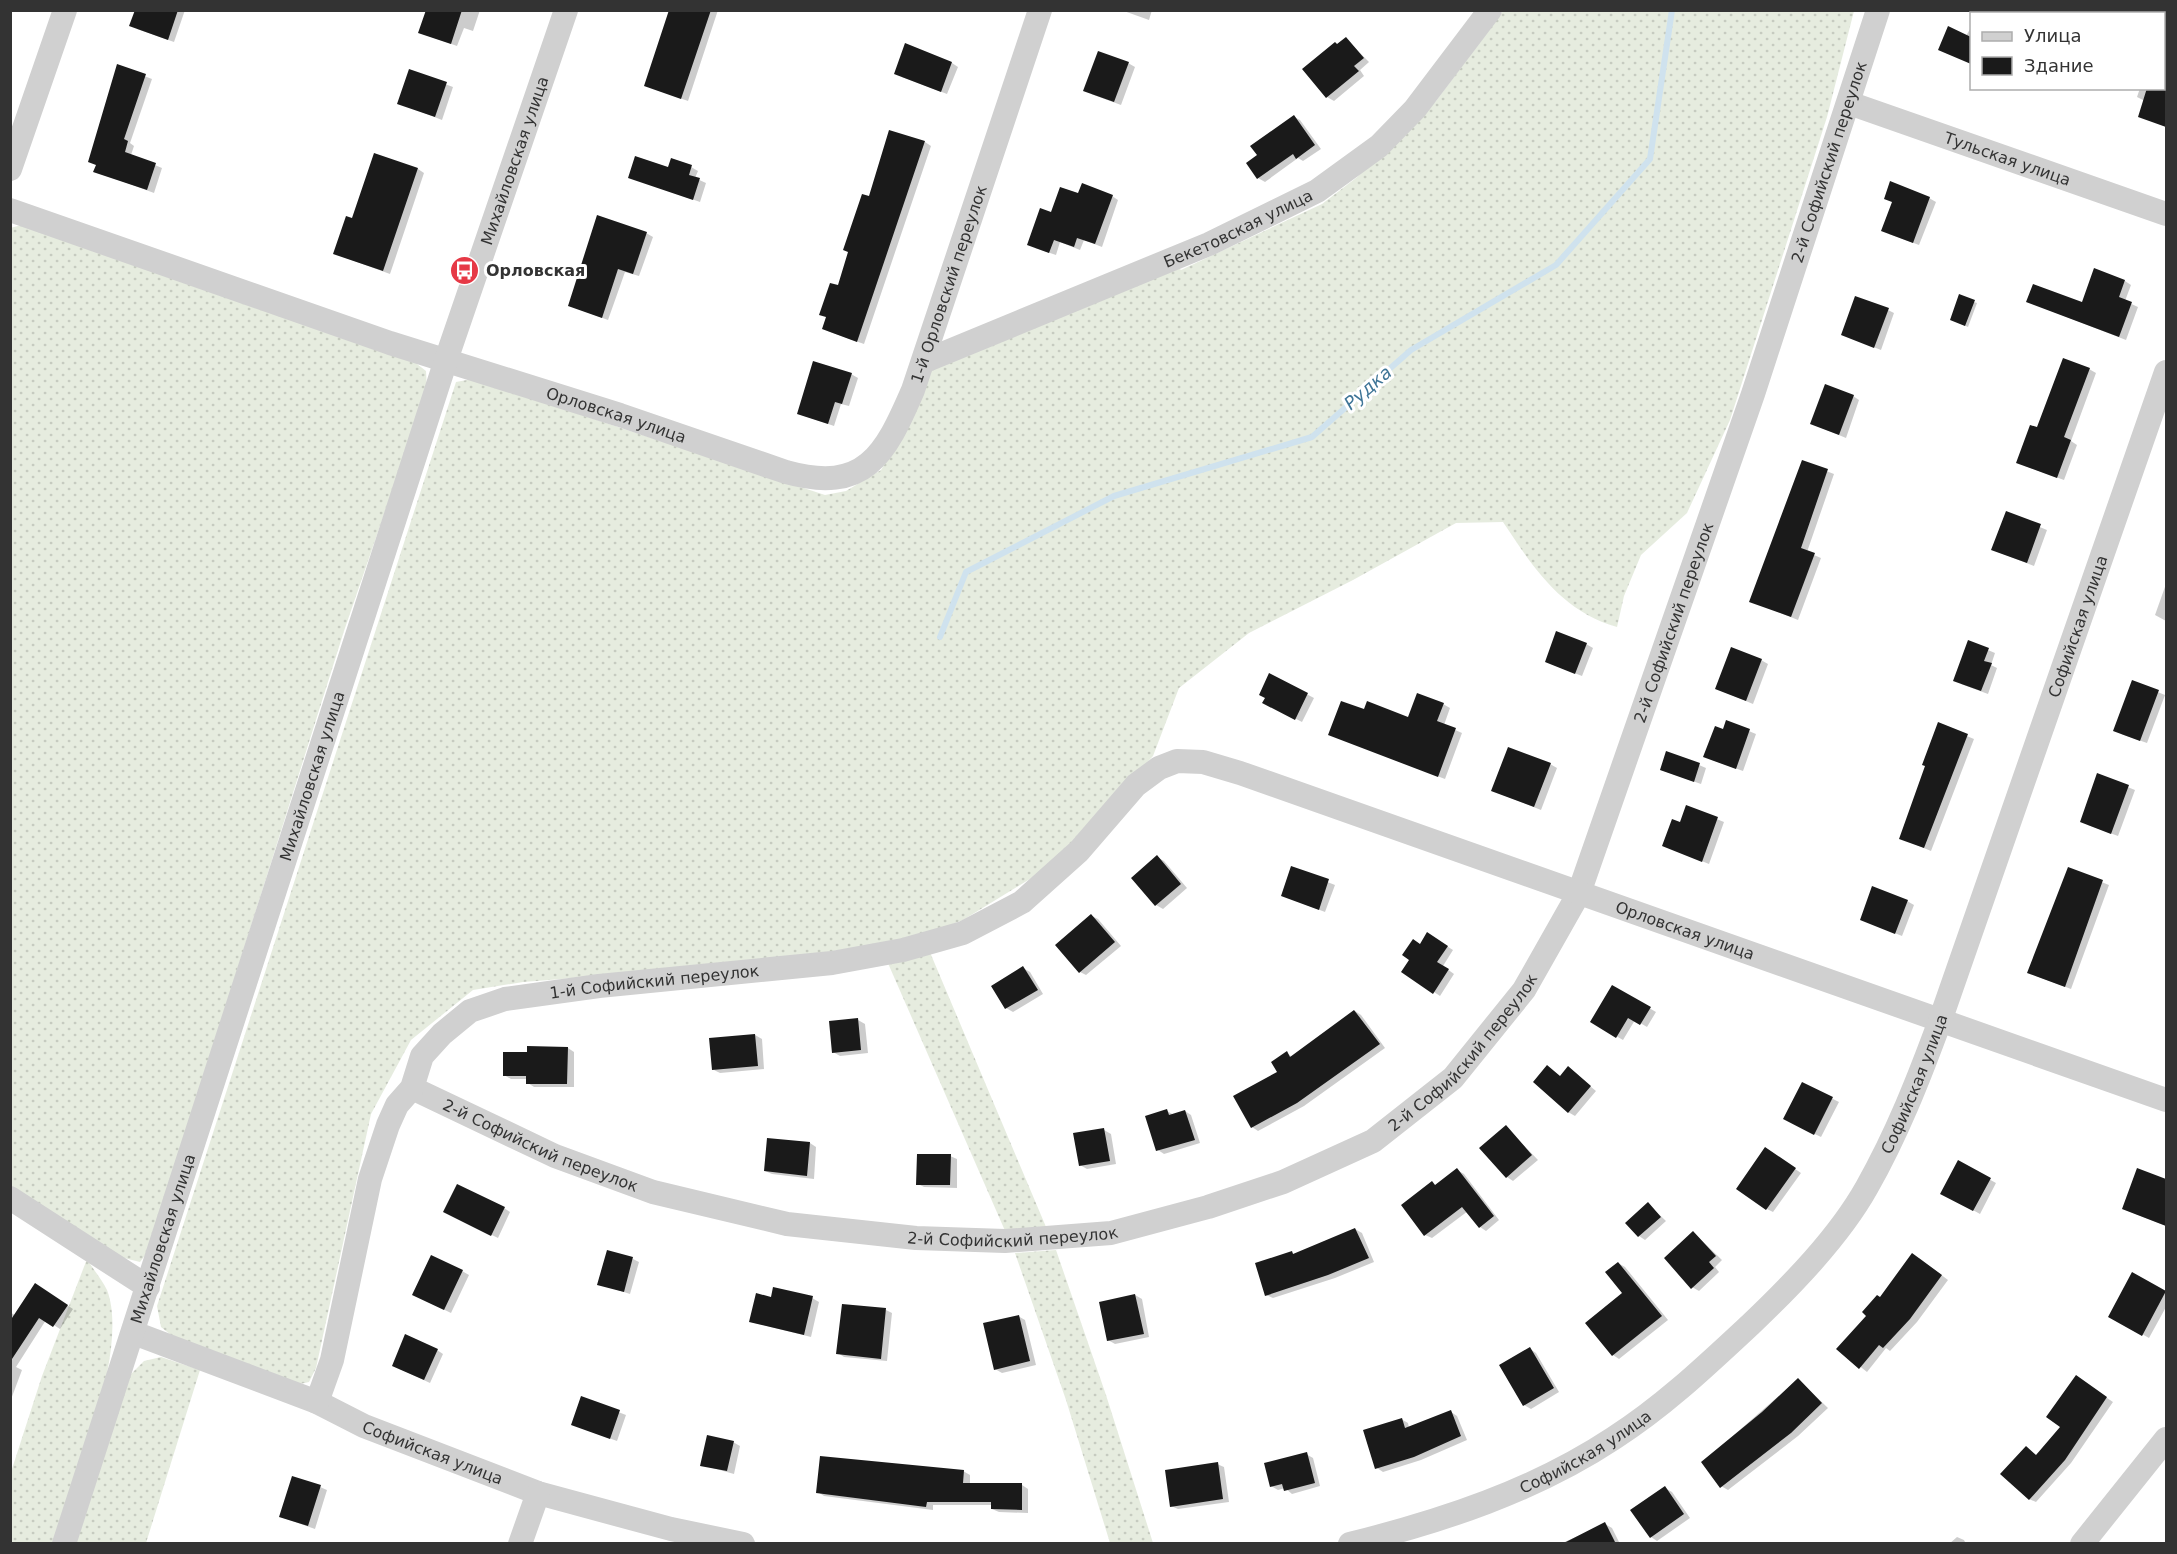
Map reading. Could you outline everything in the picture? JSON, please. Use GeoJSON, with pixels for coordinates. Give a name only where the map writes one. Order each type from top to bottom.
{"type":"FeatureCollection","features":[{"type":"Feature","properties":{"kind":"street"},"geometry":{"type":"LineString","coordinates":[[10,169],[65,10]]}},
{"type":"Feature","properties":{"kind":"street","name":"Михайловская улица"},"geometry":{"type":"LineString","coordinates":[[64,1544],[134,1333],[446,360],[566,10]]}},
{"type":"Feature","properties":{"kind":"street","name":"1-й Орловский переулок"},"geometry":{"type":"LineString","coordinates":[[786,472],[808,478],[849,476],[882,453],[896,431],[925,361],[1040,10]]}},
{"type":"Feature","properties":{"kind":"street","name":"Бекетовская улица"},"geometry":{"type":"LineString","coordinates":[[925,361],[1209,244],[1317,191],[1379,146],[1415,109],[1490,10]]}},
{"type":"Feature","properties":{"kind":"street","name":"2-й Софийский переулок"},"geometry":{"type":"LineString","coordinates":[[412,1088],[555,1156],[642,1188],[787,1224],[916,1238],[1005,1241],[1111,1233],[1208,1207],[1283,1182],[1373,1141],[1453,1078],[1524,990],[1579,893],[1753,394],[1878,10]]}},
{"type":"Feature","properties":{"kind":"street","name":"Тульская улица"},"geometry":{"type":"LineString","coordinates":[[1849,103],[2166,214]]}},
{"type":"Feature","properties":{"kind":"street","name":"Орловская улица"},"geometry":{"type":"LineString","coordinates":[[10,210],[390,343],[620,415],[786,472]]}},
{"type":"Feature","properties":{"kind":"street","name":"Софийская улица"},"geometry":{"type":"LineString","coordinates":[[1350,1544],[1405,1530],[1516,1492],[1614,1438],[1685,1385],[1783,1293],[1827,1242],[1867,1189],[1908,1107],[1940,1021],[2166,372]]}},
{"type":"Feature","properties":{"kind":"street","name":"1-й Софийский переулок"},"geometry":{"type":"LineString","coordinates":[[317,1402],[332,1360],[370,1179],[388,1125],[397,1105],[412,1088],[423,1056],[442,1034],[470,1011],[505,999],[599,986],[832,963],[903,950],[963,933],[1022,902],[1079,851],[1136,785],[1159,768],[1177,761],[1203,762]]}},
{"type":"Feature","properties":{"kind":"street","name":"Орловская улица"},"geometry":{"type":"LineString","coordinates":[[1203,762],[2166,1100]]}},
{"type":"Feature","properties":{"kind":"street"},"geometry":{"type":"LineString","coordinates":[[10,1198],[148,1287]]}},
{"type":"Feature","properties":{"kind":"street","name":"Софийская улица"},"geometry":{"type":"LineString","coordinates":[[134,1333],[317,1402],[364,1426],[538,1493],[672,1529],[743,1544]]}},
{"type":"Feature","properties":{"kind":"street"},"geometry":{"type":"LineString","coordinates":[[2082,1544],[2166,1439]]}},
{"type":"Feature","properties":{"kind":"street"},"geometry":{"type":"LineString","coordinates":[[520,1544],[538,1493]]}},
{"type":"Feature","properties":{"kind":"shaded area"},"geometry":{"type":"Polygon","coordinates":[[[1503,11],[1854,11],[1827,117],[1730,420],[1687,513],[1641,555],[1624,596],[1617,627],[1597,620],[1564,599],[1537,571],[1503,522],[1456,523],[1353,580],[1249,633],[1179,688],[1153,756],[1094,820],[1043,871],[963,920],[923,936],[756,964],[523,982],[473,990],[411,1040],[371,1114],[316,1368],[309,1382],[291,1386],[176,1339],[161,1327],[157,1306],[456,382],[472,379],[825,495],[846,491],[881,470],[907,427],[928,373],[949,359],[1178,267],[1181,270],[1322,204],[1356,178],[1436,101],[1503,11]]]}},
{"type":"Feature","properties":{"kind":"shaded area"},"geometry":{"type":"Polygon","coordinates":[[[22,225],[412,360],[426,371],[427,389],[344,631],[149,1250],[140,1262],[116,1256],[11,1189],[10,228],[22,225]]]}},
{"type":"Feature","properties":{"kind":"shaded area"},"geometry":{"type":"Polygon","coordinates":[[[929,950],[1049,1234],[1006,1233],[887,961],[929,950]]]}},
{"type":"Feature","properties":{"kind":"shaded area"},"geometry":{"type":"Polygon","coordinates":[[[1056,1250],[1106,1395],[1153,1543],[1110,1543],[1066,1400],[1015,1253],[1056,1250]]]}},
{"type":"Feature","properties":{"kind":"shaded area"},"geometry":{"type":"Polygon","coordinates":[[[87,1259],[107,1290],[112,1316],[106,1381],[85,1452],[53,1543],[11,1544],[11,1472],[42,1376],[87,1259]]]}},
{"type":"Feature","properties":{"kind":"shaded area"},"geometry":{"type":"Polygon","coordinates":[[[161,1357],[200,1370],[146,1543],[76,1544],[129,1376],[144,1361],[161,1357]]]}},
{"type":"Feature","properties":{"kind":"building"},"geometry":{"type":"Polygon","coordinates":[[[135,10],[178,10],[168,40],[129,26],[135,10]]]}},
{"type":"Feature","properties":{"kind":"building"},"geometry":{"type":"Polygon","coordinates":[[[426,10],[462,10],[451,44],[418,33],[426,10]]]}},
{"type":"Feature","properties":{"kind":"building"},"geometry":{"type":"Polygon","coordinates":[[[669,10],[711,10],[681,99],[644,86],[669,10]]]}},
{"type":"Feature","properties":{"kind":"building"},"geometry":{"type":"Polygon","coordinates":[[[1948,26],[1970,37],[1970,64],[1938,50],[1948,26]]]}},
{"type":"Feature","properties":{"kind":"building"},"geometry":{"type":"Polygon","coordinates":[[[1346,37],[1364,58],[1354,66],[1359,71],[1326,98],[1302,69],[1335,42],[1337,44],[1346,37]]]}},
{"type":"Feature","properties":{"kind":"building"},"geometry":{"type":"Polygon","coordinates":[[[905,43],[952,62],[941,92],[894,74],[905,43]]]}},
{"type":"Feature","properties":{"kind":"building"},"geometry":{"type":"Polygon","coordinates":[[[1098,51],[1129,62],[1114,102],[1083,91],[1098,51]]]}},
{"type":"Feature","properties":{"kind":"building"},"geometry":{"type":"Polygon","coordinates":[[[117,64],[146,74],[124,139],[128,141],[125,152],[156,163],[147,190],[93,172],[96,165],[88,162],[117,64]]]}},
{"type":"Feature","properties":{"kind":"building"},"geometry":{"type":"Polygon","coordinates":[[[409,69],[447,82],[435,117],[397,104],[409,69]]]}},
{"type":"Feature","properties":{"kind":"building"},"geometry":{"type":"Polygon","coordinates":[[[2166,88],[2166,127],[2138,117],[2146,90],[2165,90],[2166,88]]]}},
{"type":"Feature","properties":{"kind":"building"},"geometry":{"type":"Polygon","coordinates":[[[1294,115],[1315,145],[1296,159],[1293,154],[1257,179],[1246,163],[1257,155],[1250,146],[1294,115]]]}},
{"type":"Feature","properties":{"kind":"building"},"geometry":{"type":"Polygon","coordinates":[[[889,130],[925,141],[857,342],[822,329],[826,317],[819,315],[830,283],[838,285],[848,252],[843,250],[862,194],[869,196],[889,130]]]}},
{"type":"Feature","properties":{"kind":"building"},"geometry":{"type":"Polygon","coordinates":[[[374,153],[418,168],[383,271],[333,254],[346,216],[352,218],[374,153]]]}},
{"type":"Feature","properties":{"kind":"building"},"geometry":{"type":"Polygon","coordinates":[[[635,156],[668,167],[671,158],[692,165],[689,175],[700,178],[693,200],[628,178],[635,156]]]}},
{"type":"Feature","properties":{"kind":"building"},"geometry":{"type":"Polygon","coordinates":[[[1890,181],[1930,197],[1913,243],[1881,231],[1892,202],[1884,199],[1890,181]]]}},
{"type":"Feature","properties":{"kind":"building"},"geometry":{"type":"Polygon","coordinates":[[[1082,183],[1113,195],[1095,244],[1077,238],[1074,247],[1054,240],[1049,253],[1027,245],[1040,208],[1051,212],[1060,187],[1078,193],[1082,183]]]}},
{"type":"Feature","properties":{"kind":"building"},"geometry":{"type":"Polygon","coordinates":[[[597,215],[647,232],[633,274],[618,269],[602,318],[568,306],[597,215]]]}},
{"type":"Feature","properties":{"kind":"building"},"geometry":{"type":"Polygon","coordinates":[[[2094,268],[2125,280],[2119,297],[2132,302],[2119,337],[2026,302],[2033,284],[2082,302],[2094,268]]]}},
{"type":"Feature","properties":{"kind":"building"},"geometry":{"type":"Polygon","coordinates":[[[1959,294],[1975,300],[1965,326],[1950,320],[1959,294]]]}},
{"type":"Feature","properties":{"kind":"building"},"geometry":{"type":"Polygon","coordinates":[[[1855,296],[1889,308],[1874,348],[1841,335],[1855,296]]]}},
{"type":"Feature","properties":{"kind":"building"},"geometry":{"type":"Polygon","coordinates":[[[2063,358],[2090,368],[2064,437],[2071,440],[2057,478],[2016,463],[2030,425],[2037,427],[2063,358]]]}},
{"type":"Feature","properties":{"kind":"building"},"geometry":{"type":"Polygon","coordinates":[[[813,361],[852,373],[842,404],[835,402],[828,424],[797,414],[813,361]]]}},
{"type":"Feature","properties":{"kind":"building"},"geometry":{"type":"Polygon","coordinates":[[[1825,384],[1854,395],[1839,435],[1810,424],[1825,384]]]}},
{"type":"Feature","properties":{"kind":"building"},"geometry":{"type":"Polygon","coordinates":[[[1802,460],[1828,469],[1801,548],[1815,553],[1791,617],[1749,602],[1802,460]]]}},
{"type":"Feature","properties":{"kind":"building"},"geometry":{"type":"Polygon","coordinates":[[[2006,511],[2041,524],[2027,563],[1991,550],[2006,511]]]}},
{"type":"Feature","properties":{"kind":"building"},"geometry":{"type":"Polygon","coordinates":[[[1556,631],[1587,643],[1575,674],[1545,662],[1556,631]]]}},
{"type":"Feature","properties":{"kind":"building"},"geometry":{"type":"Polygon","coordinates":[[[1968,640],[1989,648],[1984,661],[1992,663],[1981,691],[1953,681],[1968,640]]]}},
{"type":"Feature","properties":{"kind":"building"},"geometry":{"type":"Polygon","coordinates":[[[1731,647],[1762,659],[1746,701],[1715,689],[1731,647]]]}},
{"type":"Feature","properties":{"kind":"building"},"geometry":{"type":"Polygon","coordinates":[[[1269,673],[1308,693],[1295,720],[1262,703],[1265,698],[1259,695],[1269,673]]]}},
{"type":"Feature","properties":{"kind":"building"},"geometry":{"type":"Polygon","coordinates":[[[2132,680],[2159,690],[2140,741],[2113,731],[2132,680]]]}},
{"type":"Feature","properties":{"kind":"building"},"geometry":{"type":"Polygon","coordinates":[[[1417,693],[1444,703],[1437,721],[1456,728],[1438,777],[1328,735],[1341,701],[1364,709],[1367,701],[1408,717],[1417,693]]]}},
{"type":"Feature","properties":{"kind":"building"},"geometry":{"type":"Polygon","coordinates":[[[1726,720],[1750,729],[1736,769],[1703,757],[1715,726],[1723,729],[1726,720]]]}},
{"type":"Feature","properties":{"kind":"building"},"geometry":{"type":"Polygon","coordinates":[[[1938,722],[1968,734],[1924,848],[1899,839],[1938,722]]]}},
{"type":"Feature","properties":{"kind":"building"},"geometry":{"type":"Polygon","coordinates":[[[1508,747],[1551,763],[1534,807],[1491,791],[1508,747]]]}},
{"type":"Feature","properties":{"kind":"building"},"geometry":{"type":"Polygon","coordinates":[[[1666,751],[1700,763],[1694,782],[1660,770],[1666,751]]]}},
{"type":"Feature","properties":{"kind":"building"},"geometry":{"type":"Polygon","coordinates":[[[2097,773],[2129,785],[2111,834],[2080,822],[2097,773]]]}},
{"type":"Feature","properties":{"kind":"building"},"geometry":{"type":"Polygon","coordinates":[[[1686,805],[1718,817],[1702,862],[1662,846],[1672,819],[1680,822],[1686,805]]]}},
{"type":"Feature","properties":{"kind":"building"},"geometry":{"type":"Polygon","coordinates":[[[1157,855],[1181,884],[1155,906],[1131,878],[1157,855]]]}},
{"type":"Feature","properties":{"kind":"building"},"geometry":{"type":"Polygon","coordinates":[[[1291,866],[1329,879],[1319,910],[1281,896],[1291,866]]]}},
{"type":"Feature","properties":{"kind":"building"},"geometry":{"type":"Polygon","coordinates":[[[2068,867],[2103,880],[2065,987],[2027,973],[2068,867]]]}},
{"type":"Feature","properties":{"kind":"building"},"geometry":{"type":"Polygon","coordinates":[[[1872,886],[1908,900],[1895,934],[1860,920],[1872,886]]]}},
{"type":"Feature","properties":{"kind":"building"},"geometry":{"type":"Polygon","coordinates":[[[1091,914],[1115,942],[1079,973],[1055,945],[1091,914]]]}},
{"type":"Feature","properties":{"kind":"building"},"geometry":{"type":"Polygon","coordinates":[[[1427,932],[1448,946],[1437,962],[1449,969],[1433,994],[1401,972],[1409,960],[1402,955],[1413,939],[1420,944],[1427,932]]]}},
{"type":"Feature","properties":{"kind":"building"},"geometry":{"type":"Polygon","coordinates":[[[1023,966],[1038,990],[1005,1009],[991,986],[1023,966]]]}},
{"type":"Feature","properties":{"kind":"building"},"geometry":{"type":"Polygon","coordinates":[[[1612,985],[1651,1007],[1640,1025],[1628,1018],[1616,1038],[1590,1022],[1612,985]]]}},
{"type":"Feature","properties":{"kind":"building"},"geometry":{"type":"Polygon","coordinates":[[[1354,1010],[1380,1044],[1297,1103],[1251,1128],[1233,1096],[1277,1072],[1271,1062],[1287,1051],[1290,1057],[1354,1010]]]}},
{"type":"Feature","properties":{"kind":"building"},"geometry":{"type":"Polygon","coordinates":[[[858,1018],[861,1050],[832,1053],[829,1021],[858,1018]]]}},
{"type":"Feature","properties":{"kind":"building"},"geometry":{"type":"Polygon","coordinates":[[[755,1034],[758,1066],[712,1070],[709,1038],[755,1034]]]}},
{"type":"Feature","properties":{"kind":"building"},"geometry":{"type":"Polygon","coordinates":[[[527,1046],[568,1047],[567,1084],[526,1084],[526,1076],[503,1076],[503,1052],[527,1052],[527,1046]]]}},
{"type":"Feature","properties":{"kind":"building"},"geometry":{"type":"Polygon","coordinates":[[[1547,1065],[1560,1076],[1568,1066],[1591,1086],[1568,1113],[1533,1082],[1547,1065]]]}},
{"type":"Feature","properties":{"kind":"building"},"geometry":{"type":"Polygon","coordinates":[[[1802,1082],[1833,1097],[1814,1135],[1783,1119],[1802,1082]]]}},
{"type":"Feature","properties":{"kind":"building"},"geometry":{"type":"Polygon","coordinates":[[[1167,1109],[1169,1115],[1185,1110],[1195,1140],[1156,1151],[1145,1116],[1167,1109]]]}},
{"type":"Feature","properties":{"kind":"building"},"geometry":{"type":"Polygon","coordinates":[[[1506,1125],[1532,1155],[1506,1178],[1479,1148],[1506,1125]]]}},
{"type":"Feature","properties":{"kind":"building"},"geometry":{"type":"Polygon","coordinates":[[[1104,1128],[1110,1161],[1079,1166],[1073,1133],[1104,1128]]]}},
{"type":"Feature","properties":{"kind":"building"},"geometry":{"type":"Polygon","coordinates":[[[767,1138],[810,1142],[807,1176],[764,1171],[767,1138]]]}},
{"type":"Feature","properties":{"kind":"building"},"geometry":{"type":"Polygon","coordinates":[[[1765,1147],[1796,1168],[1766,1210],[1736,1189],[1765,1147]]]}},
{"type":"Feature","properties":{"kind":"building"},"geometry":{"type":"Polygon","coordinates":[[[917,1154],[951,1154],[950,1185],[916,1185],[917,1154]]]}},
{"type":"Feature","properties":{"kind":"building"},"geometry":{"type":"Polygon","coordinates":[[[1958,1160],[1991,1178],[1973,1211],[1940,1194],[1958,1160]]]}},
{"type":"Feature","properties":{"kind":"building"},"geometry":{"type":"Polygon","coordinates":[[[1457,1168],[1494,1216],[1479,1228],[1462,1207],[1424,1236],[1401,1205],[1432,1181],[1435,1185],[1457,1168]]]}},
{"type":"Feature","properties":{"kind":"building"},"geometry":{"type":"Polygon","coordinates":[[[2137,1168],[2166,1179],[2166,1226],[2122,1209],[2137,1168]]]}},
{"type":"Feature","properties":{"kind":"building"},"geometry":{"type":"Polygon","coordinates":[[[457,1184],[505,1207],[491,1236],[443,1212],[457,1184]]]}},
{"type":"Feature","properties":{"kind":"building"},"geometry":{"type":"Polygon","coordinates":[[[1648,1202],[1661,1217],[1638,1237],[1625,1223],[1648,1202]]]}},
{"type":"Feature","properties":{"kind":"building"},"geometry":{"type":"Polygon","coordinates":[[[1355,1228],[1369,1258],[1328,1275],[1265,1296],[1255,1263],[1292,1251],[1293,1254],[1355,1228]]]}},
{"type":"Feature","properties":{"kind":"building"},"geometry":{"type":"Polygon","coordinates":[[[1693,1231],[1716,1256],[1709,1262],[1714,1268],[1691,1289],[1664,1258],[1693,1231]]]}},
{"type":"Feature","properties":{"kind":"building"},"geometry":{"type":"Polygon","coordinates":[[[607,1250],[633,1257],[624,1292],[597,1285],[607,1250]]]}},
{"type":"Feature","properties":{"kind":"building"},"geometry":{"type":"Polygon","coordinates":[[[1912,1253],[1942,1275],[1910,1319],[1883,1348],[1879,1345],[1859,1369],[1836,1349],[1866,1316],[1862,1312],[1877,1295],[1880,1297],[1912,1253]]]}},
{"type":"Feature","properties":{"kind":"building"},"geometry":{"type":"Polygon","coordinates":[[[431,1255],[463,1270],[444,1310],[412,1295],[431,1255]]]}},
{"type":"Feature","properties":{"kind":"building"},"geometry":{"type":"Polygon","coordinates":[[[1618,1262],[1662,1316],[1612,1356],[1585,1323],[1622,1293],[1605,1272],[1618,1262]]]}},
{"type":"Feature","properties":{"kind":"building"},"geometry":{"type":"Polygon","coordinates":[[[2132,1272],[2166,1291],[2142,1336],[2108,1317],[2132,1272]]]}},
{"type":"Feature","properties":{"kind":"building"},"geometry":{"type":"Polygon","coordinates":[[[35,1283],[68,1305],[53,1327],[39,1318],[10,1362],[10,1321],[35,1283]]]}},
{"type":"Feature","properties":{"kind":"building"},"geometry":{"type":"Polygon","coordinates":[[[773,1287],[813,1296],[804,1335],[749,1322],[756,1293],[771,1297],[773,1287]]]}},
{"type":"Feature","properties":{"kind":"building"},"geometry":{"type":"Polygon","coordinates":[[[1135,1294],[1144,1334],[1107,1341],[1099,1302],[1135,1294]]]}},
{"type":"Feature","properties":{"kind":"building"},"geometry":{"type":"Polygon","coordinates":[[[842,1304],[886,1308],[881,1359],[836,1354],[842,1304]]]}},
{"type":"Feature","properties":{"kind":"building"},"geometry":{"type":"Polygon","coordinates":[[[1019,1315],[1030,1361],[994,1370],[983,1323],[1019,1315]]]}},
{"type":"Feature","properties":{"kind":"building"},"geometry":{"type":"Polygon","coordinates":[[[405,1334],[438,1349],[424,1380],[392,1366],[405,1334]]]}},
{"type":"Feature","properties":{"kind":"building"},"geometry":{"type":"Polygon","coordinates":[[[1530,1347],[1554,1388],[1523,1406],[1499,1365],[1530,1347]]]}},
{"type":"Feature","properties":{"kind":"building"},"geometry":{"type":"Polygon","coordinates":[[[2076,1375],[2107,1397],[2065,1460],[2029,1500],[2000,1474],[2026,1446],[2036,1455],[2060,1427],[2046,1417],[2076,1375]]]}},
{"type":"Feature","properties":{"kind":"building"},"geometry":{"type":"Polygon","coordinates":[[[1798,1378],[1822,1403],[1791,1433],[1720,1488],[1701,1462],[1762,1412],[1798,1378]]]}},
{"type":"Feature","properties":{"kind":"building"},"geometry":{"type":"Polygon","coordinates":[[[581,1396],[620,1410],[610,1439],[571,1425],[581,1396]]]}},
{"type":"Feature","properties":{"kind":"building"},"geometry":{"type":"Polygon","coordinates":[[[1451,1410],[1461,1436],[1414,1457],[1375,1469],[1363,1430],[1402,1418],[1405,1428],[1451,1410]]]}},
{"type":"Feature","properties":{"kind":"building"},"geometry":{"type":"Polygon","coordinates":[[[707,1435],[734,1441],[727,1471],[700,1466],[707,1435]]]}},
{"type":"Feature","properties":{"kind":"building"},"geometry":{"type":"Polygon","coordinates":[[[1307,1452],[1315,1483],[1284,1491],[1282,1484],[1270,1487],[1264,1463],[1307,1452]]]}},
{"type":"Feature","properties":{"kind":"building"},"geometry":{"type":"Polygon","coordinates":[[[820,1456],[964,1470],[963,1483],[1022,1483],[1022,1510],[991,1509],[991,1502],[927,1502],[926,1507],[816,1493],[820,1456]]]}},
{"type":"Feature","properties":{"kind":"building"},"geometry":{"type":"Polygon","coordinates":[[[1218,1462],[1223,1499],[1170,1507],[1165,1470],[1218,1462]]]}},
{"type":"Feature","properties":{"kind":"building"},"geometry":{"type":"Polygon","coordinates":[[[292,1476],[321,1485],[308,1526],[279,1517],[292,1476]]]}},
{"type":"Feature","properties":{"kind":"building"},"geometry":{"type":"Polygon","coordinates":[[[1665,1486],[1684,1514],[1650,1538],[1630,1510],[1665,1486]]]}},
{"type":"Feature","properties":{"kind":"building"},"geometry":{"type":"Polygon","coordinates":[[[1605,1522],[1616,1544],[1562,1544],[1605,1522]]]}},
{"type":"Feature","properties":{"kind":"waterway","name":"Рудка"},"geometry":{"type":"LineString","coordinates":[[940,637],[966,572],[1114,496],[1312,437],[1411,350],[1556,265],[1650,159],[1672,10]]}},
{"type":"Feature","properties":{"kind":"place","name":"Орловская"},"geometry":{"type":"Point","coordinates":[465,270]}}]}
